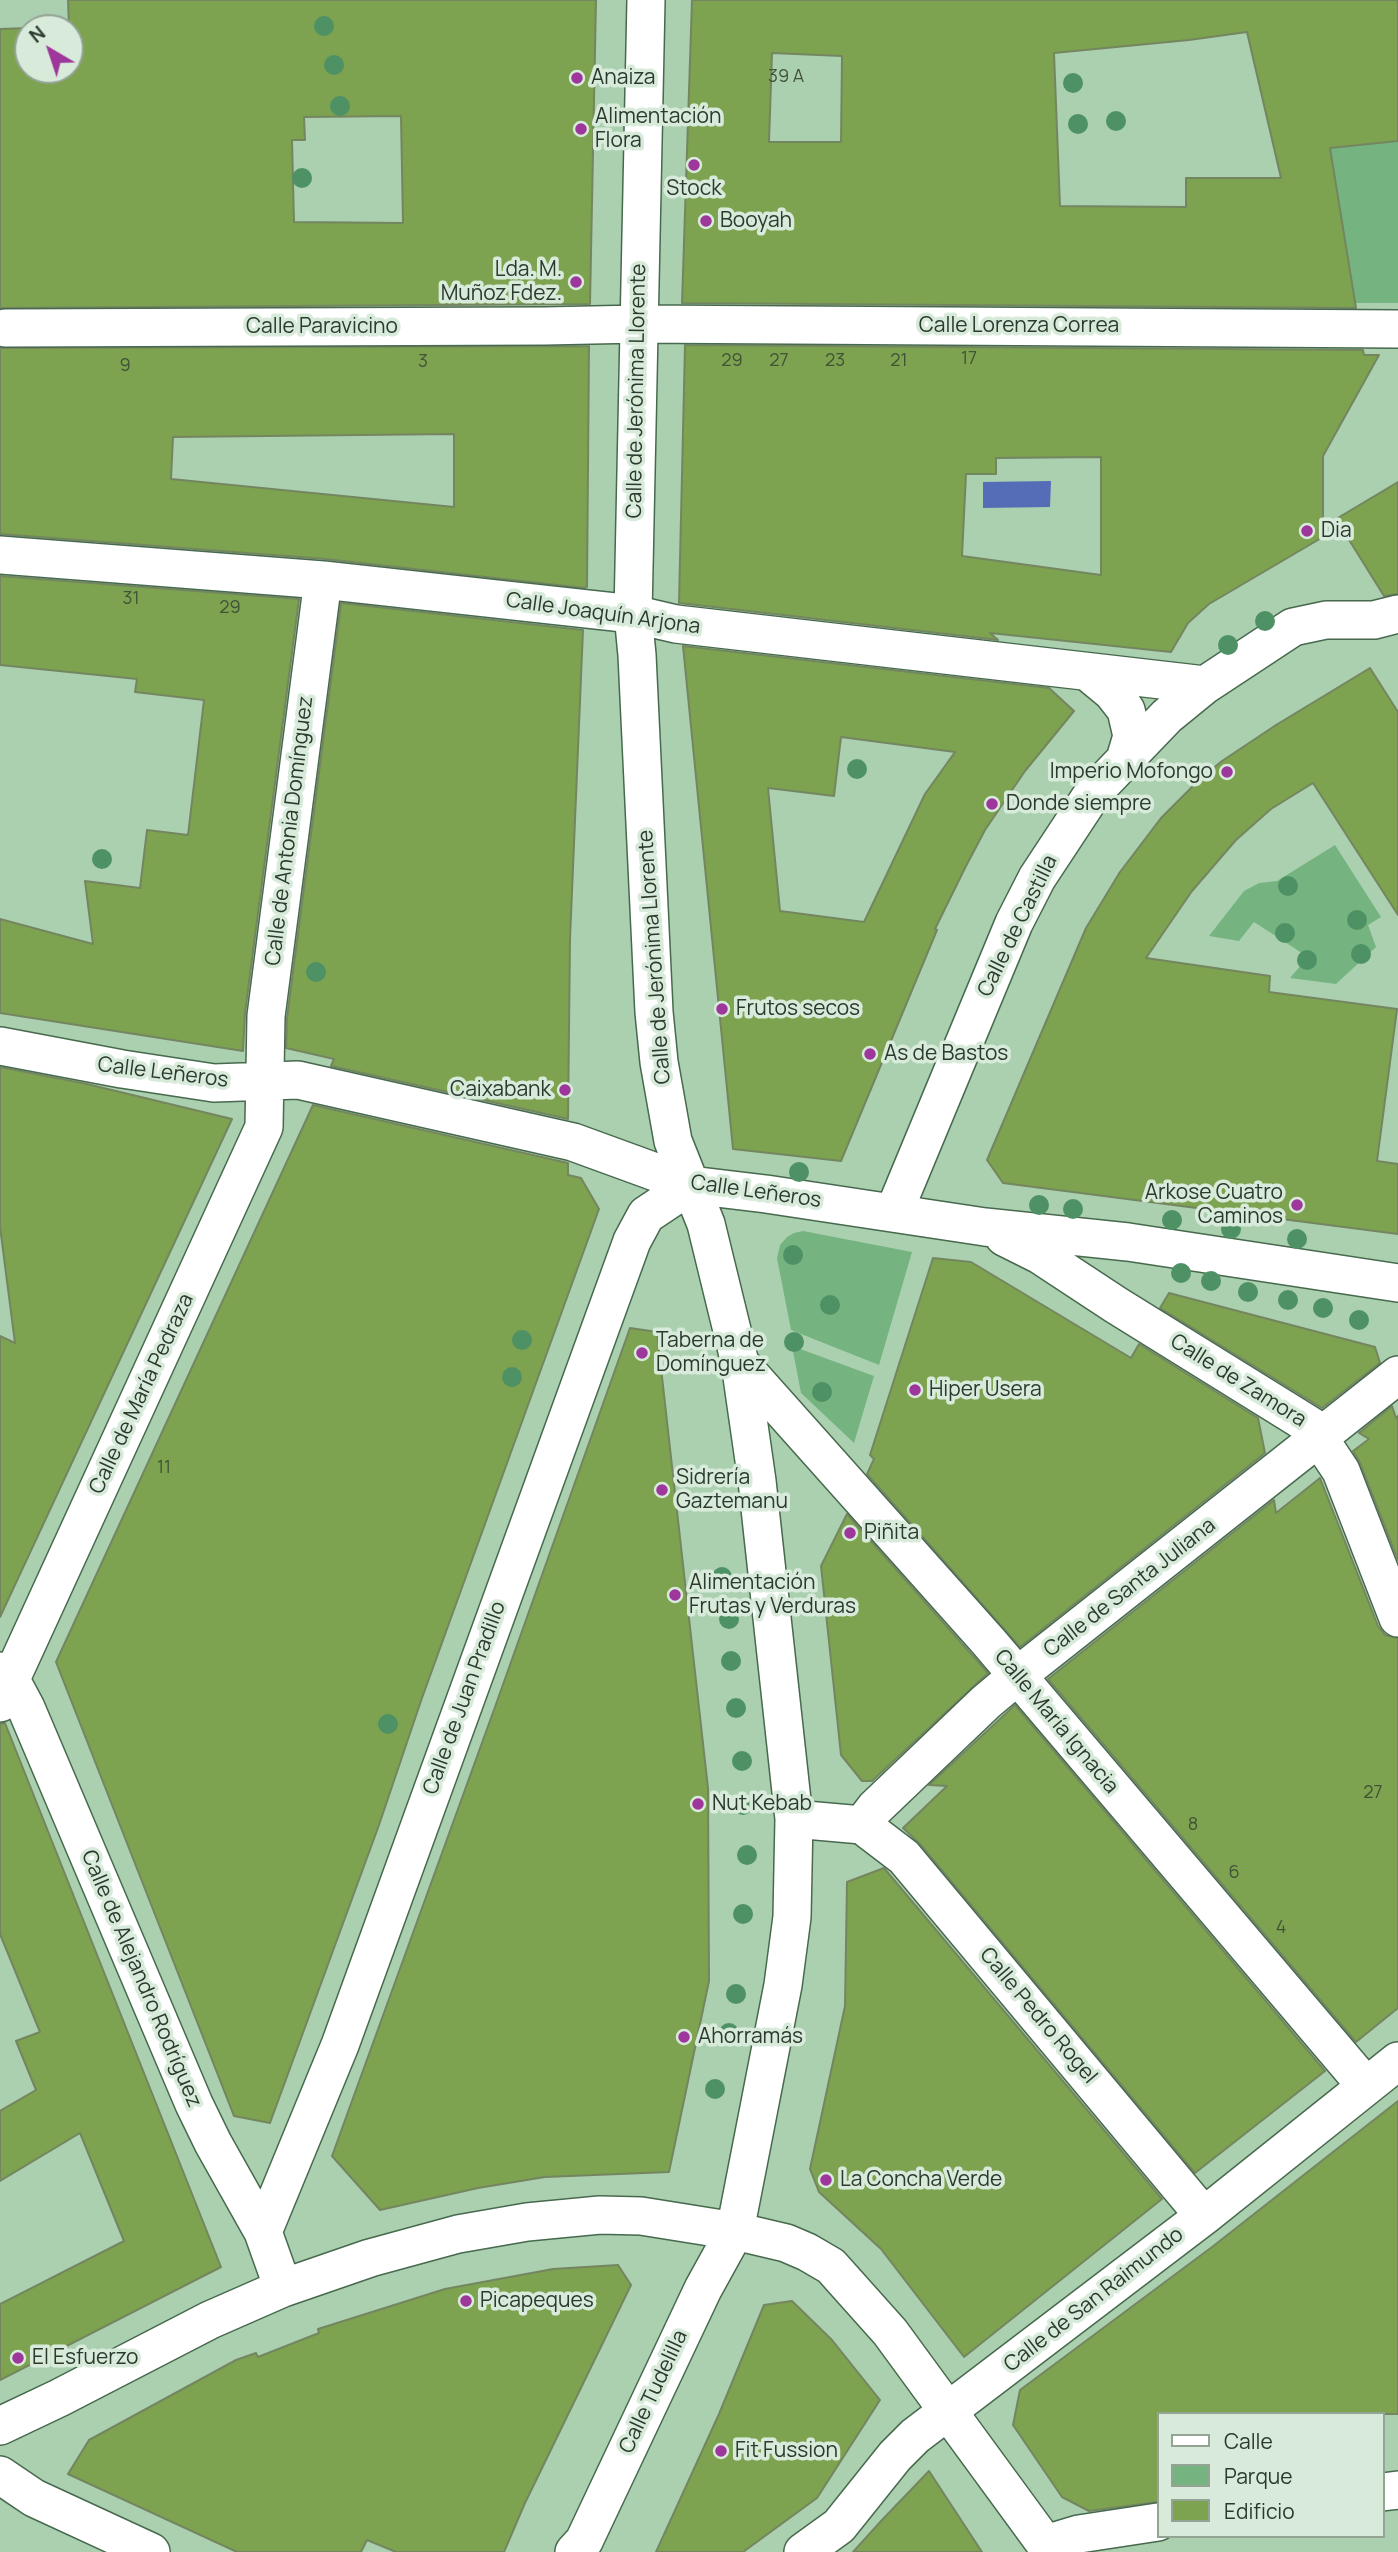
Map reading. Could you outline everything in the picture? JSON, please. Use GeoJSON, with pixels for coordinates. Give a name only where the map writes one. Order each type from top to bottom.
{"type":"FeatureCollection","features":[{"type":"Feature","properties":{"kind":"street","name":"Calle de Jerónima Llorente"},"geometry":{"type":"LineString","coordinates":[[646,0],[633,614],[638,655],[654,1012],[659,1062],[673,1141],[715,1255],[740,1363],[757,1481],[794,1819],[792,1917],[783,1985],[735,2231]]}},
{"type":"Feature","properties":{"kind":"street","name":"Calle Paravicino"},"geometry":{"type":"LineString","coordinates":[[5,328],[639,324]]}},
{"type":"Feature","properties":{"kind":"street","name":"Calle Lorenza Correa"},"geometry":{"type":"LineString","coordinates":[[639,324],[1398,329]]}},
{"type":"Feature","properties":{"kind":"street","name":"Calle Joaquín Arjona"},"geometry":{"type":"LineString","coordinates":[[0,555],[323,580],[633,614],[676,624],[1205,685]]}},
{"type":"Feature","properties":{"kind":"street","name":"Calle de Antonia Domínguez"},"geometry":{"type":"LineString","coordinates":[[265,1082],[266,1016],[323,580]]}},
{"type":"Feature","properties":{"kind":"street","name":"Calle de Castilla"},"geometry":{"type":"LineString","coordinates":[[894,1212],[988,983],[1037,877],[1093,793],[1167,716],[1205,685],[1293,627],[1326,620],[1374,620],[1398,615]]}},
{"type":"Feature","properties":{"kind":"street"},"geometry":{"type":"LineString","coordinates":[[1089,673],[1112,692],[1126,710],[1132,736],[1126,756]]}},
{"type":"Feature","properties":{"kind":"street","name":"Calle Leñeros"},"geometry":{"type":"LineString","coordinates":[[0,1046],[214,1083],[298,1080],[573,1142],[691,1185],[985,1227],[1128,1242],[1398,1283]]}},
{"type":"Feature","properties":{"kind":"street","name":"Calle de María Pedraza"},"geometry":{"type":"LineString","coordinates":[[4,1685],[264,1127],[265,1082]]}},
{"type":"Feature","properties":{"kind":"street","name":"Calle de Juan Pradillo"},"geometry":{"type":"LineString","coordinates":[[263,2232],[340,2045],[632,1241],[646,1214],[691,1185]]}},
{"type":"Feature","properties":{"kind":"street","name":"Calle de Zamora"},"geometry":{"type":"LineString","coordinates":[[985,1227],[1040,1255],[1311,1426],[1341,1471],[1398,1618]]}},
{"type":"Feature","properties":{"kind":"street"},"geometry":{"type":"LineString","coordinates":[[1116,1305],[1098,1277],[1101,1261],[1110,1252],[1128,1242]]}},
{"type":"Feature","properties":{"kind":"street","name":"Calle María Ignacia"},"geometry":{"type":"LineString","coordinates":[[740,1363],[1017,1676],[1366,2086]]}},
{"type":"Feature","properties":{"kind":"street","name":"Calle de Santa Juliana"},"geometry":{"type":"LineString","coordinates":[[862,1825],[875,1808],[986,1702],[1398,1375]]}},
{"type":"Feature","properties":{"kind":"street","name":"Calle de Alejandro Rodríguez"},"geometry":{"type":"LineString","coordinates":[[4,1685],[26,1708],[194,2104],[263,2232],[283,2288]]}},
{"type":"Feature","properties":{"kind":"street"},"geometry":{"type":"LineString","coordinates":[[794,1819],[862,1825]]}},
{"type":"Feature","properties":{"kind":"street","name":"Calle Pedro Rogel"},"geometry":{"type":"LineString","coordinates":[[862,1825],[904,1857],[1204,2216]]}},
{"type":"Feature","properties":{"kind":"street","name":"Calle de San Raimundo"},"geometry":{"type":"LineString","coordinates":[[803,2552],[839,2526],[895,2456],[915,2436],[1204,2216],[1398,2061]]}},
{"type":"Feature","properties":{"kind":"street"},"geometry":{"type":"LineString","coordinates":[[0,2427],[60,2399],[210,2320],[283,2288],[395,2251],[458,2234],[527,2221],[641,2216],[735,2231],[786,2243],[831,2266],[890,2332],[1048,2548],[1088,2533],[1156,2522]]}},
{"type":"Feature","properties":{"kind":"street","name":"Calle Tudelilla"},"geometry":{"type":"LineString","coordinates":[[584,2548],[703,2289],[735,2231]]}},
{"type":"Feature","properties":{"kind":"street"},"geometry":{"type":"LineString","coordinates":[[0,2475],[34,2498],[151,2552]]}},
{"type":"Feature","properties":{"kind":"green space"},"geometry":{"type":"Polygon","coordinates":[[[1398,141],[1398,303],[1355,303],[1330,148],[1398,141]]]}},
{"type":"Feature","properties":{"kind":"green space"},"geometry":{"type":"Polygon","coordinates":[[[1335,845],[1381,917],[1368,925],[1376,947],[1336,984],[1290,978],[1308,957],[1254,922],[1239,941],[1209,936],[1244,891],[1259,883],[1277,881],[1335,845]]]}},
{"type":"Feature","properties":{"kind":"green space"},"geometry":{"type":"Polygon","coordinates":[[[803,1231],[912,1252],[879,1365],[791,1330],[777,1258],[780,1245],[787,1237],[803,1231]]]}},
{"type":"Feature","properties":{"kind":"green space"},"geometry":{"type":"Polygon","coordinates":[[[792,1346],[874,1376],[854,1443],[801,1393],[792,1346]]]}},
{"type":"Feature","properties":{"kind":"water"},"geometry":{"type":"Polygon","coordinates":[[[1051,481],[1050,507],[983,508],[983,482],[1051,481]]]}},
{"type":"Feature","properties":{"kind":"building"},"geometry":{"type":"Polygon","coordinates":[[[68,0],[596,0],[590,304],[0,308],[0,29],[14,28],[14,84],[84,84],[84,14],[68,14],[68,0]],[[401,116],[304,117],[305,140],[292,140],[294,222],[403,223],[401,116]]]}},
{"type":"Feature","properties":{"kind":"building"},"geometry":{"type":"Polygon","coordinates":[[[692,0],[1398,0],[1398,141],[1330,148],[1356,308],[682,303],[692,0]],[[1247,32],[1054,53],[1060,206],[1186,207],[1186,178],[1281,178],[1247,32]],[[772,53],[769,142],[841,142],[842,56],[772,53]]]}},
{"type":"Feature","properties":{"kind":"building"},"geometry":{"type":"Polygon","coordinates":[[[685,345],[1363,350],[1364,355],[1379,355],[1323,456],[1323,537],[1209,604],[1188,623],[1171,652],[990,633],[998,640],[679,603],[685,345]],[[1101,457],[996,458],[996,474],[966,474],[962,556],[1101,575],[1101,457]]]}},
{"type":"Feature","properties":{"kind":"building"},"geometry":{"type":"Polygon","coordinates":[[[589,346],[587,587],[325,559],[0,534],[0,348],[589,346]],[[454,434],[173,437],[171,479],[454,507],[454,434]]]}},
{"type":"Feature","properties":{"kind":"building"},"geometry":{"type":"Polygon","coordinates":[[[1398,482],[1398,594],[1384,596],[1336,519],[1398,482]]]}},
{"type":"Feature","properties":{"kind":"building"},"geometry":{"type":"Polygon","coordinates":[[[0,576],[299,599],[245,1013],[243,1051],[0,1013],[0,919],[93,944],[85,881],[140,888],[147,830],[188,835],[204,700],[135,692],[137,679],[0,665],[0,576]]]}},
{"type":"Feature","properties":{"kind":"building"},"geometry":{"type":"Polygon","coordinates":[[[341,603],[583,630],[570,939],[568,1119],[331,1066],[334,1059],[286,1048],[287,1018],[341,603]]]}},
{"type":"Feature","properties":{"kind":"building"},"geometry":{"type":"Polygon","coordinates":[[[683,646],[1049,688],[1074,711],[1025,771],[985,830],[965,868],[935,929],[937,930],[841,1161],[733,1149],[683,646]],[[841,737],[834,796],[768,788],[780,911],[864,922],[925,794],[955,752],[841,737]]]}},
{"type":"Feature","properties":{"kind":"building"},"geometry":{"type":"Polygon","coordinates":[[[1370,668],[1398,712],[1398,915],[1313,783],[1271,809],[1236,840],[1192,891],[1146,958],[1270,976],[1269,992],[1397,1009],[1377,1161],[1398,1164],[1398,1234],[1003,1183],[987,1160],[1086,928],[1120,872],[1161,818],[1222,761],[1370,668]]]}},
{"type":"Feature","properties":{"kind":"building"},"geometry":{"type":"Polygon","coordinates":[[[0,1067],[87,1084],[232,1119],[0,1617],[0,1336],[15,1343],[0,1227],[0,1067]]]}},
{"type":"Feature","properties":{"kind":"building"},"geometry":{"type":"Polygon","coordinates":[[[313,1105],[568,1163],[568,1175],[581,1178],[599,1209],[270,2123],[234,2116],[56,1662],[313,1105]]]}},
{"type":"Feature","properties":{"kind":"building"},"geometry":{"type":"Polygon","coordinates":[[[933,1258],[971,1262],[1131,1358],[1139,1344],[1258,1418],[1265,1453],[1020,1647],[867,1474],[874,1459],[870,1455],[933,1258]]]}},
{"type":"Feature","properties":{"kind":"building"},"geometry":{"type":"Polygon","coordinates":[[[1169,1293],[1375,1347],[1380,1363],[1322,1408],[1160,1308],[1169,1293]]]}},
{"type":"Feature","properties":{"kind":"building"},"geometry":{"type":"Polygon","coordinates":[[[630,1328],[657,1332],[708,1788],[709,1981],[669,2172],[545,2177],[478,2188],[380,2210],[332,2156],[630,1328]]]}},
{"type":"Feature","properties":{"kind":"building"},"geometry":{"type":"Polygon","coordinates":[[[1392,1406],[1396,1418],[1398,1416],[1398,1560],[1353,1451],[1369,1439],[1359,1433],[1392,1406]]]}},
{"type":"Feature","properties":{"kind":"building"},"geometry":{"type":"Polygon","coordinates":[[[1320,1478],[1378,1626],[1385,1635],[1398,1638],[1398,2008],[1356,2042],[1048,1679],[1274,1500],[1276,1513],[1320,1478]]]}},
{"type":"Feature","properties":{"kind":"building"},"geometry":{"type":"Polygon","coordinates":[[[847,1514],[988,1673],[872,1781],[862,1781],[841,1755],[821,1566],[847,1514]]]}},
{"type":"Feature","properties":{"kind":"building"},"geometry":{"type":"Polygon","coordinates":[[[1015,1705],[1325,2071],[1195,2173],[920,1844],[903,1828],[947,1786],[929,1785],[1015,1705]]]}},
{"type":"Feature","properties":{"kind":"building"},"geometry":{"type":"Polygon","coordinates":[[[5,1723],[221,2267],[0,2380],[0,2304],[124,2241],[80,2133],[0,2181],[0,2111],[36,2090],[16,2041],[40,2032],[0,1934],[0,1724],[5,1723]]]}},
{"type":"Feature","properties":{"kind":"building"},"geometry":{"type":"Polygon","coordinates":[[[884,1868],[1162,2199],[964,2357],[881,2249],[819,2192],[810,2169],[845,2006],[847,1882],[884,1868]]]}},
{"type":"Feature","properties":{"kind":"building"},"geometry":{"type":"Polygon","coordinates":[[[1398,2101],[1398,2414],[1156,2412],[1156,2502],[1089,2511],[1062,2497],[1013,2425],[1020,2390],[1212,2247],[1398,2101]]]}},
{"type":"Feature","properties":{"kind":"building"},"geometry":{"type":"Polygon","coordinates":[[[618,2265],[631,2285],[504,2552],[396,2552],[367,2540],[361,2552],[237,2552],[68,2474],[89,2440],[236,2360],[256,2353],[258,2357],[319,2333],[318,2329],[445,2289],[553,2269],[618,2265]]]}},
{"type":"Feature","properties":{"kind":"building"},"geometry":{"type":"Polygon","coordinates":[[[792,2301],[832,2340],[880,2400],[817,2498],[743,2552],[656,2552],[719,2414],[764,2305],[792,2301]]]}},
{"type":"Feature","properties":{"kind":"building"},"geometry":{"type":"Polygon","coordinates":[[[929,2471],[982,2552],[853,2552],[882,2520],[929,2471]]]}},
{"type":"Feature","properties":{"kind":"place","name":"Anaiza"},"geometry":{"type":"Point","coordinates":[577,78]}},
{"type":"Feature","properties":{"kind":"place","name":"Alimentación Flora"},"geometry":{"type":"Point","coordinates":[581,129]}},
{"type":"Feature","properties":{"kind":"place","name":"Stock"},"geometry":{"type":"Point","coordinates":[694,165]}},
{"type":"Feature","properties":{"kind":"place","name":"Booyah"},"geometry":{"type":"Point","coordinates":[706,221]}},
{"type":"Feature","properties":{"kind":"place","name":"Lda. M. Muñoz Fdez."},"geometry":{"type":"Point","coordinates":[576,282]}},
{"type":"Feature","properties":{"kind":"place","name":"Dia"},"geometry":{"type":"Point","coordinates":[1307,531]}},
{"type":"Feature","properties":{"kind":"place","name":"Imperio Mofongo"},"geometry":{"type":"Point","coordinates":[1227,772]}},
{"type":"Feature","properties":{"kind":"place","name":"Donde siempre"},"geometry":{"type":"Point","coordinates":[992,804]}},
{"type":"Feature","properties":{"kind":"place","name":"Frutos secos"},"geometry":{"type":"Point","coordinates":[722,1009]}},
{"type":"Feature","properties":{"kind":"place","name":"As de Bastos"},"geometry":{"type":"Point","coordinates":[870,1054]}},
{"type":"Feature","properties":{"kind":"place","name":"Caixabank"},"geometry":{"type":"Point","coordinates":[565,1090]}},
{"type":"Feature","properties":{"kind":"place","name":"Arkose Cuatro Caminos"},"geometry":{"type":"Point","coordinates":[1297,1205]}},
{"type":"Feature","properties":{"kind":"place","name":"Taberna de Domínguez"},"geometry":{"type":"Point","coordinates":[642,1353]}},
{"type":"Feature","properties":{"kind":"place","name":"Hiper Usera"},"geometry":{"type":"Point","coordinates":[915,1390]}},
{"type":"Feature","properties":{"kind":"place","name":"Sidrería Gaztemanu"},"geometry":{"type":"Point","coordinates":[662,1490]}},
{"type":"Feature","properties":{"kind":"place","name":"Piñita"},"geometry":{"type":"Point","coordinates":[850,1533]}},
{"type":"Feature","properties":{"kind":"place","name":"Alimentación Frutas y Verduras"},"geometry":{"type":"Point","coordinates":[675,1595]}},
{"type":"Feature","properties":{"kind":"place","name":"Nut Kebab"},"geometry":{"type":"Point","coordinates":[698,1804]}},
{"type":"Feature","properties":{"kind":"place","name":"Ahorramás"},"geometry":{"type":"Point","coordinates":[684,2037]}},
{"type":"Feature","properties":{"kind":"place","name":"La Concha Verde"},"geometry":{"type":"Point","coordinates":[826,2180]}},
{"type":"Feature","properties":{"kind":"place","name":"Picapeques"},"geometry":{"type":"Point","coordinates":[466,2301]}},
{"type":"Feature","properties":{"kind":"place","name":"El Esfuerzo"},"geometry":{"type":"Point","coordinates":[18,2358]}},
{"type":"Feature","properties":{"kind":"place","name":"Fit Fussion"},"geometry":{"type":"Point","coordinates":[721,2451]}}]}
